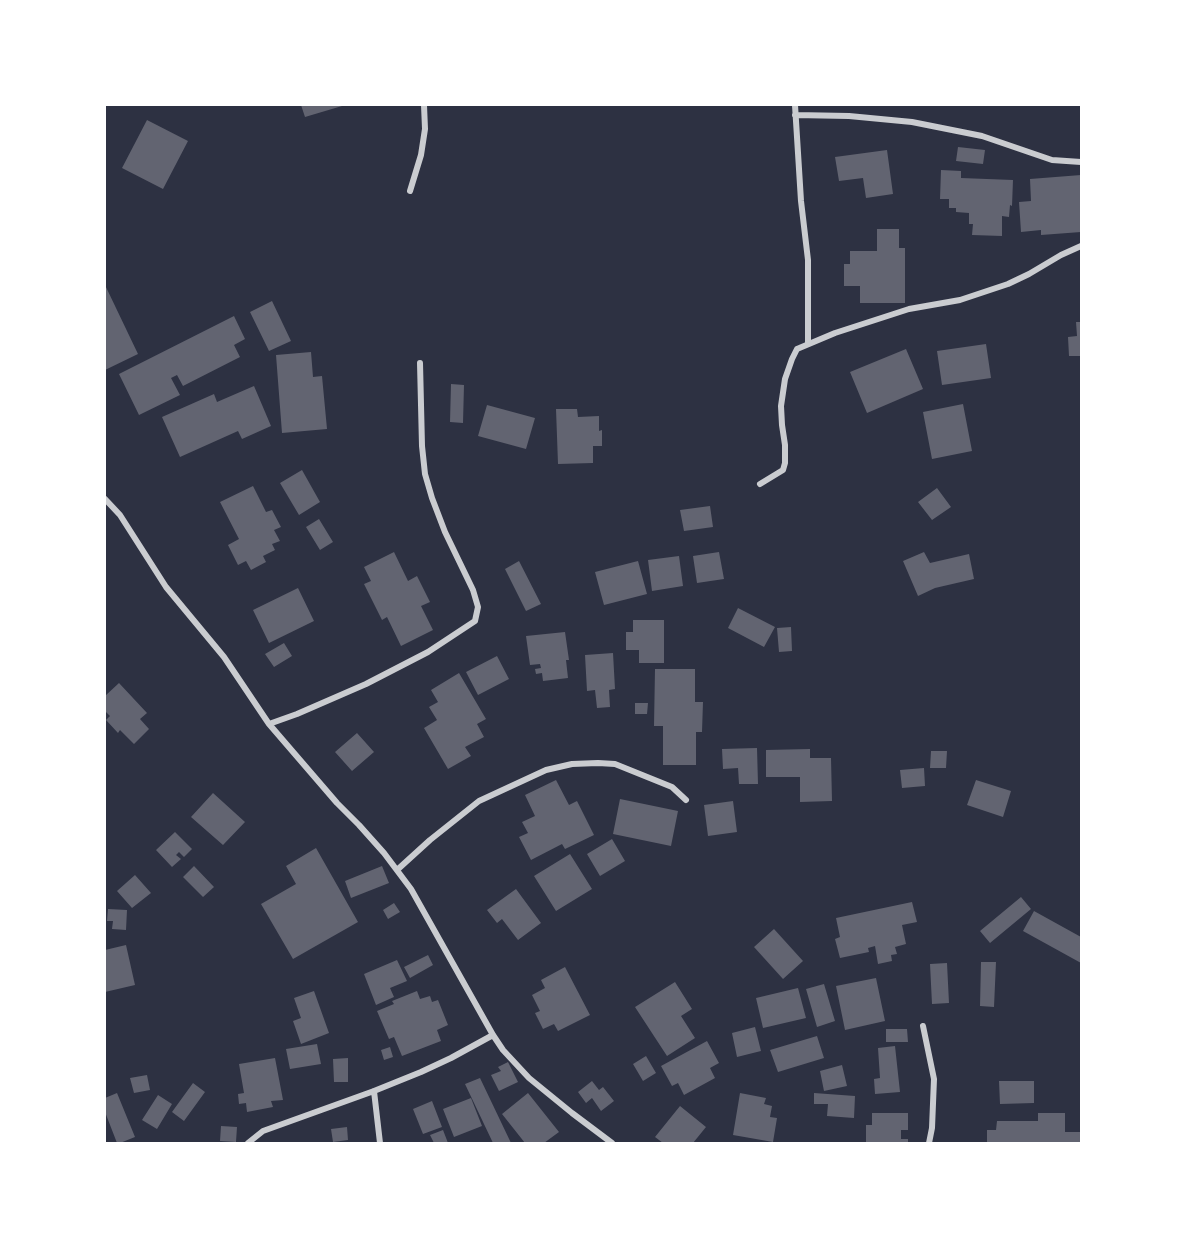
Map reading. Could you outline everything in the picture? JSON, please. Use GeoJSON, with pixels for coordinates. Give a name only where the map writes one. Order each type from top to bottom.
{"type":"FeatureCollection","features":[{"type":"Feature","properties":{"kind":"street"},"geometry":{"type":"LineString","coordinates":[[410,191],[421,155],[425,129],[424,105]]}},
{"type":"Feature","properties":{"kind":"street"},"geometry":{"type":"LineString","coordinates":[[795,105],[801,201],[808,260],[808,343]]}},
{"type":"Feature","properties":{"kind":"street"},"geometry":{"type":"LineString","coordinates":[[795,115],[849,116],[912,122],[982,136],[1052,160],[1081,162]]}},
{"type":"Feature","properties":{"kind":"street"},"geometry":{"type":"LineString","coordinates":[[760,484],[783,470],[785,463],[781,406],[785,379],[797,349],[836,333],[909,309],[960,300],[991,290],[1029,274],[1081,246]]}},
{"type":"Feature","properties":{"kind":"street"},"geometry":{"type":"LineString","coordinates":[[269,724],[297,714],[398,668],[436,647],[474,621],[477,607],[473,590],[445,532],[425,474],[420,363]]}},
{"type":"Feature","properties":{"kind":"street"},"geometry":{"type":"LineString","coordinates":[[105,498],[120,514],[166,587],[224,657],[269,724],[337,803],[384,853],[411,889],[503,1050],[529,1078],[612,1143]]}},
{"type":"Feature","properties":{"kind":"street"},"geometry":{"type":"LineString","coordinates":[[397,870],[479,801],[546,770],[572,764],[615,764],[672,787],[686,800]]}},
{"type":"Feature","properties":{"kind":"street"},"geometry":{"type":"LineString","coordinates":[[923,1026],[934,1079],[932,1128],[929,1143]]}},
{"type":"Feature","properties":{"kind":"street"},"geometry":{"type":"LineString","coordinates":[[248,1143],[263,1131],[374,1091],[451,1058],[493,1035]]}},
{"type":"Feature","properties":{"kind":"street"},"geometry":{"type":"LineString","coordinates":[[374,1091],[380,1143]]}},
{"type":"Feature","properties":{"kind":"building"},"geometry":{"type":"Polygon","coordinates":[[[301,105],[342,105],[342,106],[305,117],[301,105]]]}},
{"type":"Feature","properties":{"kind":"building"},"geometry":{"type":"Polygon","coordinates":[[[147,120],[188,141],[163,189],[122,168],[147,120]]]}},
{"type":"Feature","properties":{"kind":"building"},"geometry":{"type":"Polygon","coordinates":[[[958,147],[985,150],[983,164],[956,161],[958,147]]]}},
{"type":"Feature","properties":{"kind":"building"},"geometry":{"type":"Polygon","coordinates":[[[887,150],[893,194],[866,198],[863,178],[839,181],[835,157],[887,150]]]}},
{"type":"Feature","properties":{"kind":"building"},"geometry":{"type":"Polygon","coordinates":[[[941,170],[961,171],[961,178],[1013,180],[1012,206],[1010,205],[1009,217],[1002,216],[1002,236],[972,235],[973,224],[969,224],[969,213],[956,212],[956,208],[949,208],[949,199],[940,199],[941,170]]]}},
{"type":"Feature","properties":{"kind":"building"},"geometry":{"type":"Polygon","coordinates":[[[1081,175],[1081,232],[1041,235],[1041,230],[1021,232],[1019,202],[1031,201],[1030,179],[1081,175]]]}},
{"type":"Feature","properties":{"kind":"building"},"geometry":{"type":"Polygon","coordinates":[[[877,229],[899,229],[899,248],[905,248],[905,303],[860,303],[860,286],[844,286],[844,264],[850,264],[850,251],[877,251],[877,229]]]}},
{"type":"Feature","properties":{"kind":"building"},"geometry":{"type":"Polygon","coordinates":[[[105,285],[138,354],[105,370],[105,285]]]}},
{"type":"Feature","properties":{"kind":"building"},"geometry":{"type":"Polygon","coordinates":[[[272,301],[291,341],[269,351],[250,312],[272,301]]]}},
{"type":"Feature","properties":{"kind":"building"},"geometry":{"type":"Polygon","coordinates":[[[234,316],[245,339],[234,345],[240,357],[183,386],[177,375],[171,378],[180,395],[139,415],[119,374],[234,316]]]}},
{"type":"Feature","properties":{"kind":"building"},"geometry":{"type":"Polygon","coordinates":[[[1076,322],[1081,322],[1081,356],[1069,356],[1068,337],[1077,336],[1076,322]]]}},
{"type":"Feature","properties":{"kind":"building"},"geometry":{"type":"Polygon","coordinates":[[[986,344],[991,378],[942,385],[937,351],[986,344]]]}},
{"type":"Feature","properties":{"kind":"building"},"geometry":{"type":"Polygon","coordinates":[[[906,349],[923,389],[867,413],[850,372],[906,349]]]}},
{"type":"Feature","properties":{"kind":"building"},"geometry":{"type":"Polygon","coordinates":[[[311,352],[313,377],[322,376],[327,429],[282,433],[276,355],[311,352]]]}},
{"type":"Feature","properties":{"kind":"building"},"geometry":{"type":"Polygon","coordinates":[[[451,384],[464,385],[463,423],[450,422],[451,384]]]}},
{"type":"Feature","properties":{"kind":"building"},"geometry":{"type":"Polygon","coordinates":[[[254,386],[271,426],[242,439],[238,431],[180,457],[162,417],[214,394],[217,402],[254,386]]]}},
{"type":"Feature","properties":{"kind":"building"},"geometry":{"type":"Polygon","coordinates":[[[963,404],[972,451],[932,459],[923,412],[963,404]]]}},
{"type":"Feature","properties":{"kind":"building"},"geometry":{"type":"Polygon","coordinates":[[[487,405],[535,418],[526,449],[478,436],[487,405]]]}},
{"type":"Feature","properties":{"kind":"building"},"geometry":{"type":"Polygon","coordinates":[[[556,409],[577,409],[578,417],[599,416],[602,446],[593,446],[593,463],[558,464],[556,409]]]}},
{"type":"Feature","properties":{"kind":"building"},"geometry":{"type":"Polygon","coordinates":[[[302,470],[320,502],[299,515],[280,483],[302,470]]]}},
{"type":"Feature","properties":{"kind":"building"},"geometry":{"type":"Polygon","coordinates":[[[253,486],[266,512],[272,510],[281,527],[274,530],[280,541],[272,544],[275,550],[263,556],[266,562],[251,570],[246,561],[238,565],[228,545],[239,539],[220,502],[253,486]]]}},
{"type":"Feature","properties":{"kind":"building"},"geometry":{"type":"Polygon","coordinates":[[[937,488],[951,507],[932,520],[918,502],[937,488]]]}},
{"type":"Feature","properties":{"kind":"building"},"geometry":{"type":"Polygon","coordinates":[[[710,506],[713,527],[684,531],[680,510],[710,506]]]}},
{"type":"Feature","properties":{"kind":"building"},"geometry":{"type":"Polygon","coordinates":[[[319,519],[333,542],[320,550],[306,527],[319,519]]]}},
{"type":"Feature","properties":{"kind":"building"},"geometry":{"type":"Polygon","coordinates":[[[394,552],[408,581],[417,576],[430,602],[421,606],[433,630],[401,646],[387,617],[382,620],[364,584],[371,581],[364,567],[394,552]]]}},
{"type":"Feature","properties":{"kind":"building"},"geometry":{"type":"Polygon","coordinates":[[[719,552],[724,579],[697,583],[693,556],[719,552]]]}},
{"type":"Feature","properties":{"kind":"building"},"geometry":{"type":"Polygon","coordinates":[[[924,552],[930,563],[969,554],[974,579],[935,588],[918,596],[903,561],[924,552]]]}},
{"type":"Feature","properties":{"kind":"building"},"geometry":{"type":"Polygon","coordinates":[[[679,556],[683,586],[652,591],[648,560],[679,556]]]}},
{"type":"Feature","properties":{"kind":"building"},"geometry":{"type":"Polygon","coordinates":[[[519,561],[541,604],[526,611],[505,569],[519,561]]]}},
{"type":"Feature","properties":{"kind":"building"},"geometry":{"type":"Polygon","coordinates":[[[638,561],[647,594],[604,605],[595,572],[638,561]]]}},
{"type":"Feature","properties":{"kind":"building"},"geometry":{"type":"Polygon","coordinates":[[[298,588],[314,621],[269,643],[253,610],[298,588]]]}},
{"type":"Feature","properties":{"kind":"building"},"geometry":{"type":"Polygon","coordinates":[[[738,608],[775,627],[764,647],[728,628],[738,608]]]}},
{"type":"Feature","properties":{"kind":"building"},"geometry":{"type":"Polygon","coordinates":[[[633,620],[664,620],[664,663],[639,663],[639,650],[626,650],[626,632],[633,632],[633,620]]]}},
{"type":"Feature","properties":{"kind":"building"},"geometry":{"type":"Polygon","coordinates":[[[791,627],[792,651],[779,652],[777,628],[791,627]]]}},
{"type":"Feature","properties":{"kind":"building"},"geometry":{"type":"Polygon","coordinates":[[[565,632],[569,660],[566,660],[568,678],[543,681],[542,673],[536,674],[535,669],[541,668],[540,664],[530,665],[526,636],[565,632]]]}},
{"type":"Feature","properties":{"kind":"building"},"geometry":{"type":"Polygon","coordinates":[[[284,643],[292,656],[274,667],[265,654],[284,643]]]}},
{"type":"Feature","properties":{"kind":"building"},"geometry":{"type":"Polygon","coordinates":[[[613,653],[615,689],[609,690],[610,707],[597,708],[595,690],[587,691],[585,655],[613,653]]]}},
{"type":"Feature","properties":{"kind":"building"},"geometry":{"type":"Polygon","coordinates":[[[497,656],[509,679],[478,695],[466,672],[497,656]]]}},
{"type":"Feature","properties":{"kind":"building"},"geometry":{"type":"Polygon","coordinates":[[[655,669],[695,669],[695,702],[703,702],[702,732],[696,732],[696,765],[663,765],[663,726],[654,726],[655,669]]]}},
{"type":"Feature","properties":{"kind":"building"},"geometry":{"type":"Polygon","coordinates":[[[459,673],[486,719],[477,724],[484,737],[465,747],[471,756],[448,769],[424,728],[437,720],[429,707],[438,702],[431,690],[459,673]]]}},
{"type":"Feature","properties":{"kind":"building"},"geometry":{"type":"Polygon","coordinates":[[[119,683],[147,713],[140,719],[149,729],[134,744],[120,730],[118,733],[106,720],[110,716],[105,711],[105,696],[119,683]]]}},
{"type":"Feature","properties":{"kind":"building"},"geometry":{"type":"Polygon","coordinates":[[[635,703],[648,703],[647,714],[635,714],[635,703]]]}},
{"type":"Feature","properties":{"kind":"building"},"geometry":{"type":"Polygon","coordinates":[[[357,733],[374,752],[352,771],[335,752],[357,733]]]}},
{"type":"Feature","properties":{"kind":"building"},"geometry":{"type":"Polygon","coordinates":[[[757,748],[758,784],[739,784],[738,768],[723,769],[722,749],[757,748]]]}},
{"type":"Feature","properties":{"kind":"building"},"geometry":{"type":"Polygon","coordinates":[[[810,749],[810,758],[831,758],[832,801],[800,802],[800,777],[766,777],[766,750],[810,749]]]}},
{"type":"Feature","properties":{"kind":"building"},"geometry":{"type":"Polygon","coordinates":[[[931,751],[947,751],[946,768],[930,768],[931,751]]]}},
{"type":"Feature","properties":{"kind":"building"},"geometry":{"type":"Polygon","coordinates":[[[924,768],[925,786],[902,788],[900,770],[924,768]]]}},
{"type":"Feature","properties":{"kind":"building"},"geometry":{"type":"Polygon","coordinates":[[[556,780],[569,805],[577,801],[594,835],[565,849],[562,844],[531,860],[519,837],[528,833],[522,822],[535,816],[525,795],[556,780]]]}},
{"type":"Feature","properties":{"kind":"building"},"geometry":{"type":"Polygon","coordinates":[[[976,780],[1011,791],[1003,817],[967,805],[976,780]]]}},
{"type":"Feature","properties":{"kind":"building"},"geometry":{"type":"Polygon","coordinates":[[[213,793],[245,822],[223,845],[191,817],[213,793]]]}},
{"type":"Feature","properties":{"kind":"building"},"geometry":{"type":"Polygon","coordinates":[[[620,799],[678,811],[671,846],[613,834],[620,799]]]}},
{"type":"Feature","properties":{"kind":"building"},"geometry":{"type":"Polygon","coordinates":[[[733,801],[737,832],[708,836],[704,805],[733,801]]]}},
{"type":"Feature","properties":{"kind":"building"},"geometry":{"type":"Polygon","coordinates":[[[175,832],[192,849],[184,857],[179,852],[176,855],[181,859],[172,867],[156,850],[175,832]]]}},
{"type":"Feature","properties":{"kind":"building"},"geometry":{"type":"Polygon","coordinates":[[[612,839],[625,861],[600,876],[587,854],[612,839]]]}},
{"type":"Feature","properties":{"kind":"building"},"geometry":{"type":"Polygon","coordinates":[[[316,848],[358,922],[293,959],[261,904],[296,884],[286,866],[316,848]]]}},
{"type":"Feature","properties":{"kind":"building"},"geometry":{"type":"Polygon","coordinates":[[[570,854],[592,889],[556,911],[534,876],[570,854]]]}},
{"type":"Feature","properties":{"kind":"building"},"geometry":{"type":"Polygon","coordinates":[[[194,866],[214,887],[203,897],[183,877],[194,866]]]}},
{"type":"Feature","properties":{"kind":"building"},"geometry":{"type":"Polygon","coordinates":[[[382,866],[389,883],[351,898],[345,881],[382,866]]]}},
{"type":"Feature","properties":{"kind":"building"},"geometry":{"type":"Polygon","coordinates":[[[135,875],[151,893],[132,908],[117,891],[135,875]]]}},
{"type":"Feature","properties":{"kind":"building"},"geometry":{"type":"Polygon","coordinates":[[[516,889],[541,923],[518,940],[502,919],[497,923],[487,910],[516,889]]]}},
{"type":"Feature","properties":{"kind":"building"},"geometry":{"type":"Polygon","coordinates":[[[1021,897],[1031,909],[990,943],[980,931],[1021,897]]]}},
{"type":"Feature","properties":{"kind":"building"},"geometry":{"type":"Polygon","coordinates":[[[912,902],[917,922],[902,925],[906,944],[895,947],[897,954],[891,955],[892,961],[878,964],[875,946],[868,948],[869,952],[840,958],[835,939],[840,937],[836,918],[912,902]]]}},
{"type":"Feature","properties":{"kind":"building"},"geometry":{"type":"Polygon","coordinates":[[[394,903],[400,912],[388,919],[383,910],[394,903]]]}},
{"type":"Feature","properties":{"kind":"building"},"geometry":{"type":"Polygon","coordinates":[[[108,909],[127,910],[126,930],[112,929],[113,921],[107,921],[108,909]]]}},
{"type":"Feature","properties":{"kind":"building"},"geometry":{"type":"Polygon","coordinates":[[[1034,911],[1081,937],[1081,963],[1023,931],[1034,911]]]}},
{"type":"Feature","properties":{"kind":"building"},"geometry":{"type":"Polygon","coordinates":[[[774,929],[803,961],[783,979],[754,947],[774,929]]]}},
{"type":"Feature","properties":{"kind":"building"},"geometry":{"type":"Polygon","coordinates":[[[126,945],[135,985],[105,992],[105,950],[126,945]]]}},
{"type":"Feature","properties":{"kind":"building"},"geometry":{"type":"Polygon","coordinates":[[[428,955],[433,965],[410,978],[404,967],[428,955]]]}},
{"type":"Feature","properties":{"kind":"building"},"geometry":{"type":"Polygon","coordinates":[[[397,960],[407,981],[390,988],[394,997],[376,1005],[364,974],[397,960]]]}},
{"type":"Feature","properties":{"kind":"building"},"geometry":{"type":"Polygon","coordinates":[[[981,962],[996,962],[994,1007],[980,1006],[981,962]]]}},
{"type":"Feature","properties":{"kind":"building"},"geometry":{"type":"Polygon","coordinates":[[[947,963],[949,1003],[932,1004],[930,964],[947,963]]]}},
{"type":"Feature","properties":{"kind":"building"},"geometry":{"type":"Polygon","coordinates":[[[565,967],[590,1015],[558,1031],[554,1024],[543,1029],[535,1013],[540,1011],[532,995],[545,988],[541,980],[565,967]]]}},
{"type":"Feature","properties":{"kind":"building"},"geometry":{"type":"Polygon","coordinates":[[[876,978],[885,1021],[845,1030],[836,986],[876,978]]]}},
{"type":"Feature","properties":{"kind":"building"},"geometry":{"type":"Polygon","coordinates":[[[675,982],[692,1009],[681,1016],[695,1038],[667,1056],[635,1007],[675,982]]]}},
{"type":"Feature","properties":{"kind":"building"},"geometry":{"type":"Polygon","coordinates":[[[824,984],[835,1021],[817,1027],[806,989],[824,984]]]}},
{"type":"Feature","properties":{"kind":"building"},"geometry":{"type":"Polygon","coordinates":[[[798,988],[806,1018],[763,1028],[756,998],[798,988]]]}},
{"type":"Feature","properties":{"kind":"building"},"geometry":{"type":"Polygon","coordinates":[[[314,991],[329,1033],[301,1044],[293,1021],[301,1018],[294,998],[314,991]]]}},
{"type":"Feature","properties":{"kind":"building"},"geometry":{"type":"Polygon","coordinates":[[[417,991],[420,999],[430,996],[432,1002],[438,1000],[448,1025],[437,1030],[441,1041],[402,1056],[394,1037],[389,1039],[377,1011],[394,1004],[392,1001],[417,991]]]}},
{"type":"Feature","properties":{"kind":"building"},"geometry":{"type":"Polygon","coordinates":[[[755,1027],[761,1051],[737,1057],[732,1033],[755,1027]]]}},
{"type":"Feature","properties":{"kind":"building"},"geometry":{"type":"Polygon","coordinates":[[[886,1029],[907,1029],[908,1042],[886,1042],[886,1029]]]}},
{"type":"Feature","properties":{"kind":"building"},"geometry":{"type":"Polygon","coordinates":[[[817,1036],[824,1058],[778,1072],[770,1050],[817,1036]]]}},
{"type":"Feature","properties":{"kind":"building"},"geometry":{"type":"Polygon","coordinates":[[[707,1041],[719,1063],[710,1068],[715,1078],[684,1095],[678,1083],[672,1086],[661,1066],[707,1041]]]}},
{"type":"Feature","properties":{"kind":"building"},"geometry":{"type":"Polygon","coordinates":[[[317,1044],[321,1064],[290,1069],[286,1049],[317,1044]]]}},
{"type":"Feature","properties":{"kind":"building"},"geometry":{"type":"Polygon","coordinates":[[[895,1046],[900,1092],[875,1094],[874,1079],[880,1078],[878,1048],[895,1046]]]}},
{"type":"Feature","properties":{"kind":"building"},"geometry":{"type":"Polygon","coordinates":[[[390,1047],[393,1057],[384,1060],[381,1050],[390,1047]]]}},
{"type":"Feature","properties":{"kind":"building"},"geometry":{"type":"Polygon","coordinates":[[[646,1056],[656,1073],[643,1081],[633,1064],[646,1056]]]}},
{"type":"Feature","properties":{"kind":"building"},"geometry":{"type":"Polygon","coordinates":[[[275,1058],[283,1100],[271,1101],[273,1107],[247,1112],[246,1103],[239,1104],[238,1094],[244,1093],[239,1064],[275,1058]]]}},
{"type":"Feature","properties":{"kind":"building"},"geometry":{"type":"Polygon","coordinates":[[[348,1058],[348,1082],[334,1082],[333,1059],[348,1058]]]}},
{"type":"Feature","properties":{"kind":"building"},"geometry":{"type":"Polygon","coordinates":[[[508,1062],[518,1082],[499,1091],[491,1075],[501,1071],[498,1067],[508,1062]]]}},
{"type":"Feature","properties":{"kind":"building"},"geometry":{"type":"Polygon","coordinates":[[[842,1065],[847,1086],[824,1091],[820,1071],[842,1065]]]}},
{"type":"Feature","properties":{"kind":"building"},"geometry":{"type":"Polygon","coordinates":[[[147,1075],[150,1090],[134,1093],[130,1078],[147,1075]]]}},
{"type":"Feature","properties":{"kind":"building"},"geometry":{"type":"Polygon","coordinates":[[[480,1078],[511,1143],[493,1143],[465,1084],[480,1078]]]}},
{"type":"Feature","properties":{"kind":"building"},"geometry":{"type":"Polygon","coordinates":[[[592,1081],[599,1090],[603,1087],[614,1101],[601,1111],[592,1098],[586,1103],[578,1092],[592,1081]]]}},
{"type":"Feature","properties":{"kind":"building"},"geometry":{"type":"Polygon","coordinates":[[[999,1081],[1034,1081],[1034,1103],[1000,1104],[999,1081]]]}},
{"type":"Feature","properties":{"kind":"building"},"geometry":{"type":"Polygon","coordinates":[[[193,1083],[205,1092],[184,1121],[172,1112],[193,1083]]]}},
{"type":"Feature","properties":{"kind":"building"},"geometry":{"type":"Polygon","coordinates":[[[117,1093],[135,1137],[120,1143],[117,1143],[105,1112],[105,1098],[117,1093]]]}},
{"type":"Feature","properties":{"kind":"building"},"geometry":{"type":"Polygon","coordinates":[[[528,1093],[559,1132],[544,1143],[525,1143],[502,1114],[528,1093]]]}},
{"type":"Feature","properties":{"kind":"building"},"geometry":{"type":"Polygon","coordinates":[[[740,1093],[766,1098],[764,1104],[772,1106],[770,1117],[777,1118],[773,1142],[733,1135],[740,1093]]]}},
{"type":"Feature","properties":{"kind":"building"},"geometry":{"type":"Polygon","coordinates":[[[814,1093],[855,1096],[854,1118],[827,1116],[828,1104],[814,1104],[814,1093]]]}},
{"type":"Feature","properties":{"kind":"building"},"geometry":{"type":"Polygon","coordinates":[[[158,1095],[172,1104],[157,1129],[142,1120],[158,1095]]]}},
{"type":"Feature","properties":{"kind":"building"},"geometry":{"type":"Polygon","coordinates":[[[471,1098],[482,1126],[454,1137],[443,1109],[471,1098]]]}},
{"type":"Feature","properties":{"kind":"building"},"geometry":{"type":"Polygon","coordinates":[[[432,1101],[442,1127],[423,1134],[413,1109],[432,1101]]]}},
{"type":"Feature","properties":{"kind":"building"},"geometry":{"type":"Polygon","coordinates":[[[680,1106],[706,1127],[693,1143],[663,1143],[655,1137],[680,1106]]]}},
{"type":"Feature","properties":{"kind":"building"},"geometry":{"type":"Polygon","coordinates":[[[872,1113],[908,1113],[908,1130],[901,1130],[901,1139],[908,1139],[908,1143],[866,1143],[866,1125],[872,1125],[872,1113]]]}},
{"type":"Feature","properties":{"kind":"building"},"geometry":{"type":"Polygon","coordinates":[[[1038,1113],[1065,1113],[1065,1132],[1080,1132],[1080,1143],[987,1143],[987,1130],[996,1130],[997,1121],[1038,1121],[1038,1113]]]}},
{"type":"Feature","properties":{"kind":"building"},"geometry":{"type":"Polygon","coordinates":[[[221,1126],[237,1127],[236,1142],[220,1141],[221,1126]]]}},
{"type":"Feature","properties":{"kind":"building"},"geometry":{"type":"Polygon","coordinates":[[[347,1127],[348,1140],[333,1142],[331,1129],[347,1127]]]}},
{"type":"Feature","properties":{"kind":"building"},"geometry":{"type":"Polygon","coordinates":[[[443,1130],[448,1143],[434,1143],[430,1135],[443,1130]]]}}]}
